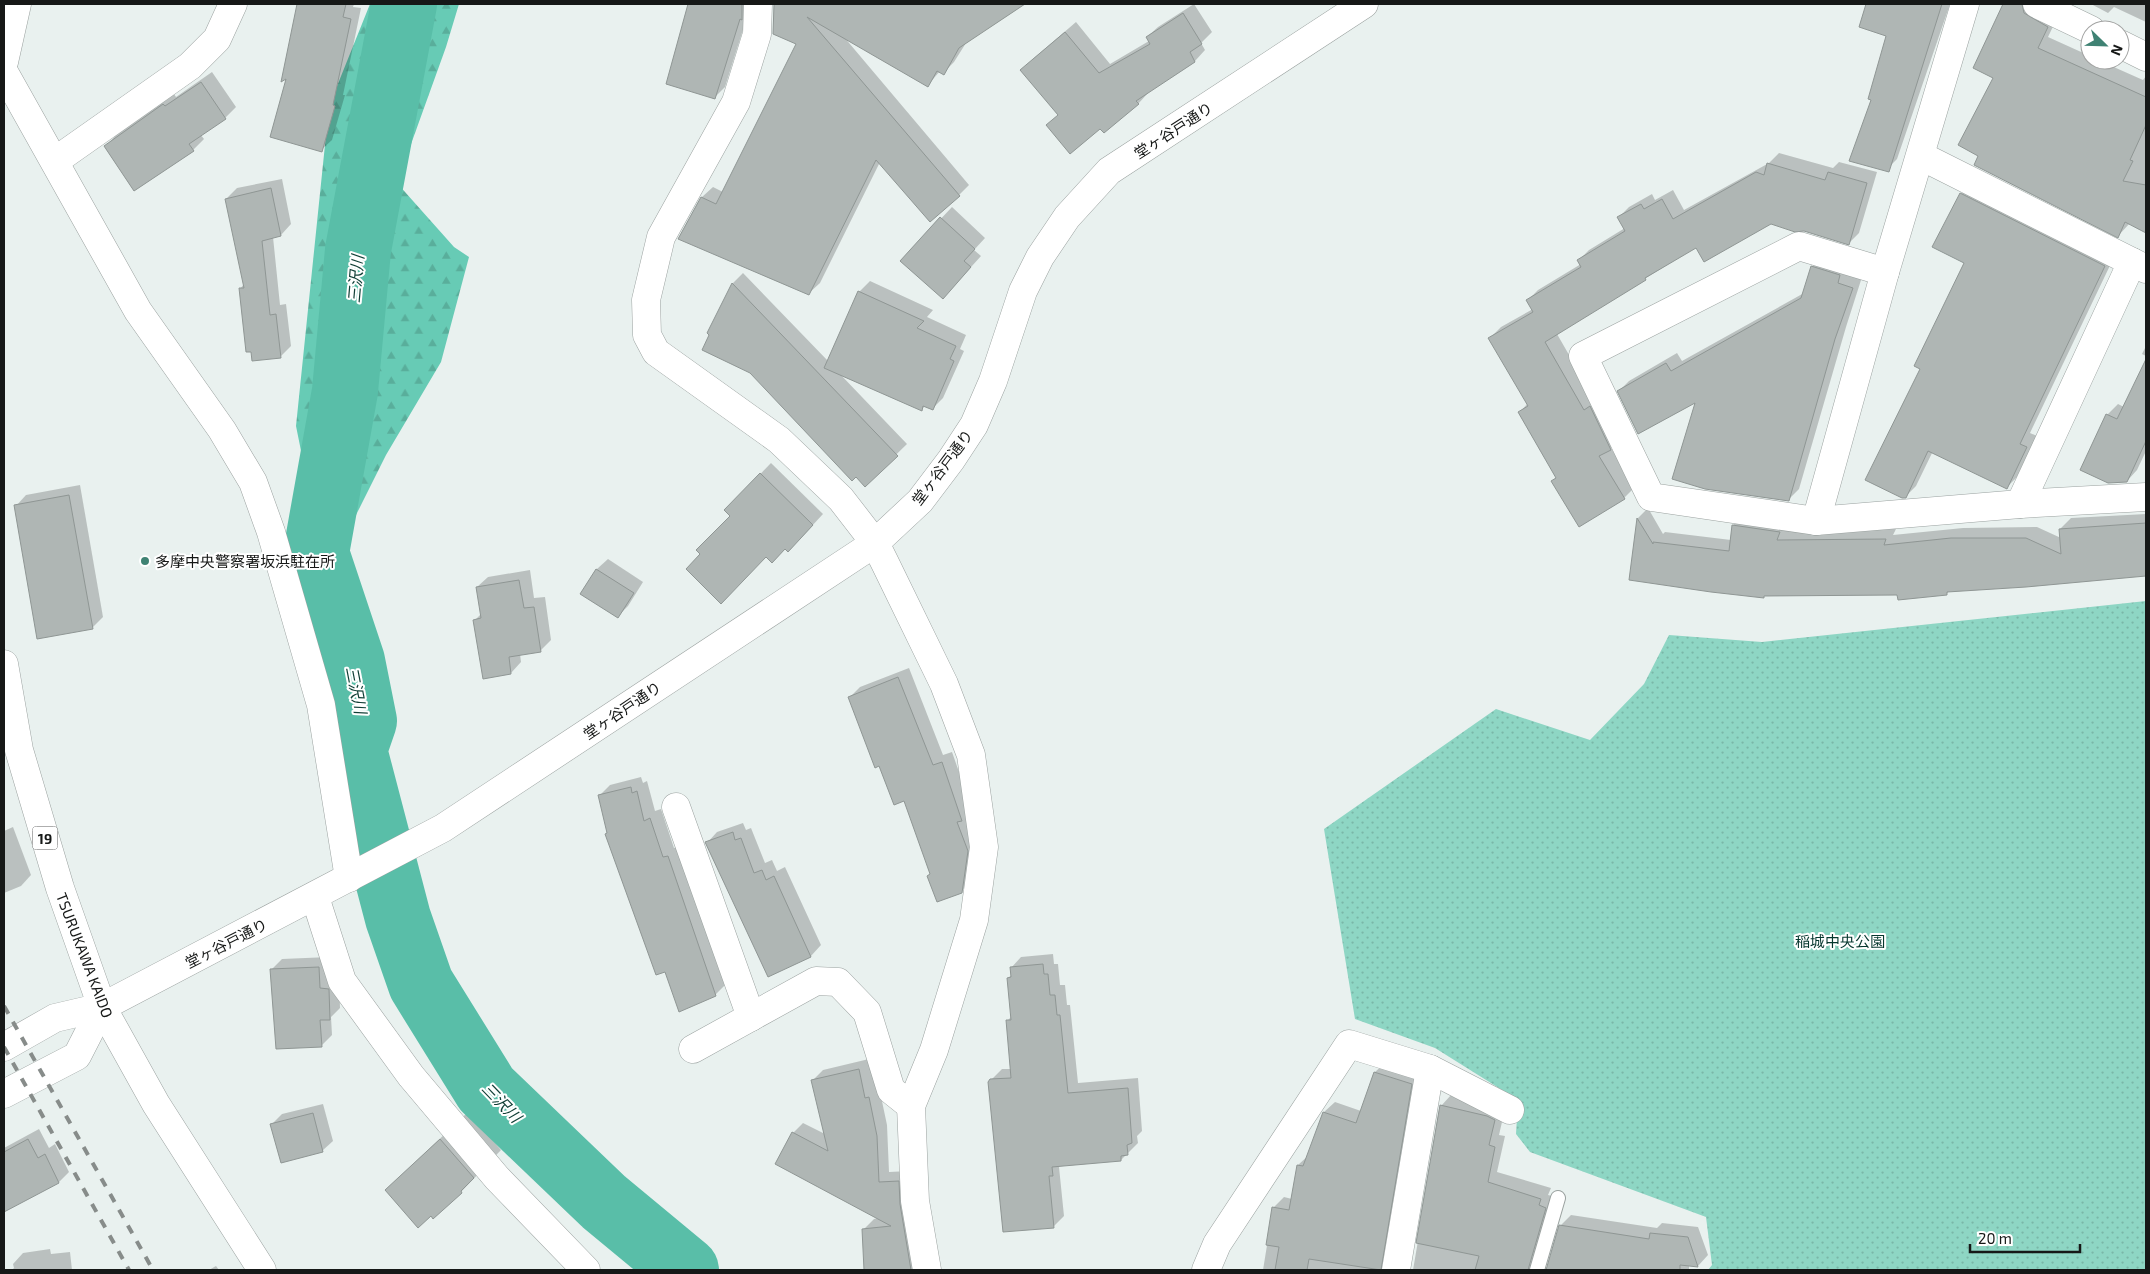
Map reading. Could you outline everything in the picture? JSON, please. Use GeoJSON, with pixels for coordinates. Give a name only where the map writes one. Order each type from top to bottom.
{"type":"FeatureCollection","features":[{"type":"Feature","properties":{"kind":"street"},"geometry":{"type":"LineString","coordinates":[[4,62],[17,4]]}},
{"type":"Feature","properties":{"kind":"street"},"geometry":{"type":"LineString","coordinates":[[54,161],[190,66],[217,38],[233,4]]}},
{"type":"Feature","properties":{"kind":"street"},"geometry":{"type":"LineString","coordinates":[[758,4],[757,34],[736,102],[661,237],[646,300],[647,335],[656,352],[779,440],[841,498],[875,542],[944,684],[970,755],[984,847],[974,920],[934,1050],[911,1106],[915,1200],[927,1270]]}},
{"type":"Feature","properties":{"kind":"street","name":"堂ヶ谷戸通り"},"geometry":{"type":"LineString","coordinates":[[4,1047],[56,1018],[102,1007],[315,897],[443,828],[875,542],[920,500],[952,460],[974,425],[993,381],[1023,291],[1040,257],[1073,211],[1109,171],[1364,4]]}},
{"type":"Feature","properties":{"kind":"street"},"geometry":{"type":"LineString","coordinates":[[1816,522],[1885,272],[1965,4]]}},
{"type":"Feature","properties":{"kind":"street"},"geometry":{"type":"LineString","coordinates":[[2037,4],[2080,25]]}},
{"type":"Feature","properties":{"kind":"street"},"geometry":{"type":"LineString","coordinates":[[2130,49],[2146,57]]}},
{"type":"Feature","properties":{"kind":"street"},"geometry":{"type":"LineString","coordinates":[[4,72],[138,311],[222,430],[253,482],[272,532],[321,704],[349,878]]}},
{"type":"Feature","properties":{"kind":"street"},"geometry":{"type":"LineString","coordinates":[[1921,156],[2139,266],[2020,504]]}},
{"type":"Feature","properties":{"kind":"street"},"geometry":{"type":"LineString","coordinates":[[1885,272],[1799,246],[1583,356],[1651,497],[1816,522],[2020,504],[2146,497]]}},
{"type":"Feature","properties":{"kind":"street","name":"TSURUKAWA KAIDO"},"geometry":{"type":"LineString","coordinates":[[4,664],[20,750],[60,888],[102,1007],[156,1104],[262,1270]]}},
{"type":"Feature","properties":{"kind":"street"},"geometry":{"type":"LineString","coordinates":[[676,807],[751,1017]]}},
{"type":"Feature","properties":{"kind":"street"},"geometry":{"type":"LineString","coordinates":[[315,897],[342,981],[411,1076],[497,1178],[586,1270]]}},
{"type":"Feature","properties":{"kind":"street"},"geometry":{"type":"LineString","coordinates":[[693,1049],[816,981],[838,982],[867,1012],[891,1090],[911,1106]]}},
{"type":"Feature","properties":{"kind":"street"},"geometry":{"type":"LineString","coordinates":[[4,1094],[77,1056],[102,1007]]}},
{"type":"Feature","properties":{"kind":"street"},"geometry":{"type":"LineString","coordinates":[[1206,1270],[1217,1244],[1349,1044],[1430,1070],[1510,1110]]}},
{"type":"Feature","properties":{"kind":"street"},"geometry":{"type":"LineString","coordinates":[[1396,1270],[1430,1070]]}},
{"type":"Feature","properties":{"kind":"lane"},"geometry":{"type":"LineString","coordinates":[[1537,1270],[1558,1198]]}},
{"type":"Feature","properties":{"kind":"green space"},"geometry":{"type":"Polygon","coordinates":[[[370,4],[459,4],[446,47],[397,183],[454,247],[469,257],[441,362],[386,455],[326,575],[296,426],[329,106],[370,4]]]}},
{"type":"Feature","properties":{"kind":"green space","name":"稲城中央公園"},"geometry":{"type":"Polygon","coordinates":[[[2146,601],[2146,1270],[1708,1270],[1712,1265],[1706,1217],[1530,1152],[1516,1134],[1518,1100],[1435,1048],[1355,1019],[1324,829],[1496,709],[1590,740],[1644,684],[1669,635],[1762,642],[2146,601]]]}},
{"type":"Feature","properties":{"kind":"building"},"geometry":{"type":"Polygon","coordinates":[[[297,4],[346,4],[343,17],[351,19],[333,105],[335,106],[322,152],[270,137],[286,79],[281,82],[297,4]]]}},
{"type":"Feature","properties":{"kind":"building"},"geometry":{"type":"Polygon","coordinates":[[[688,4],[742,4],[742,20],[740,19],[715,99],[666,84],[688,4]]]}},
{"type":"Feature","properties":{"kind":"building"},"geometry":{"type":"Polygon","coordinates":[[[774,4],[1025,4],[959,48],[944,75],[937,71],[928,87],[807,17],[960,196],[930,222],[876,160],[809,295],[678,239],[701,197],[716,204],[796,44],[773,34],[774,4]]]}},
{"type":"Feature","properties":{"kind":"building"},"geometry":{"type":"Polygon","coordinates":[[[1866,4],[1942,4],[1889,172],[1849,161],[1871,100],[1868,99],[1886,36],[1859,27],[1866,4]]]}},
{"type":"Feature","properties":{"kind":"building"},"geometry":{"type":"Polygon","coordinates":[[[2003,4],[2022,4],[2024,13],[2048,27],[2038,48],[2080,67],[2080,70],[2086,70],[2146,97],[2146,125],[2130,160],[2133,161],[2123,181],[2146,185],[2146,233],[2125,222],[2118,238],[1974,165],[1978,156],[1958,145],[1993,78],[1973,68],[2003,4]]]}},
{"type":"Feature","properties":{"kind":"building"},"geometry":{"type":"Polygon","coordinates":[[[1183,13],[1202,44],[1190,52],[1195,62],[1136,101],[1139,104],[1104,133],[1100,129],[1070,154],[1046,125],[1058,115],[1020,70],[1065,32],[1099,73],[1150,44],[1146,37],[1183,13]]]}},
{"type":"Feature","properties":{"kind":"building"},"geometry":{"type":"Polygon","coordinates":[[[201,82],[226,119],[189,144],[194,151],[134,191],[104,146],[163,104],[165,106],[201,82]]]}},
{"type":"Feature","properties":{"kind":"building"},"geometry":{"type":"Polygon","coordinates":[[[1767,163],[1825,180],[1828,172],[1867,183],[1849,245],[1804,231],[1795,232],[1771,224],[1704,262],[1696,248],[1545,342],[1584,410],[1590,406],[1611,450],[1599,456],[1625,499],[1579,527],[1551,481],[1556,478],[1518,412],[1528,406],[1488,338],[1533,312],[1526,300],[1581,267],[1577,260],[1625,231],[1617,217],[1641,204],[1644,209],[1662,199],[1673,219],[1756,172],[1764,175],[1767,163]]]}},
{"type":"Feature","properties":{"kind":"building"},"geometry":{"type":"Polygon","coordinates":[[[271,188],[281,236],[262,241],[270,315],[276,314],[281,358],[252,361],[251,352],[246,352],[239,288],[244,288],[225,199],[271,188]]]}},
{"type":"Feature","properties":{"kind":"building"},"geometry":{"type":"Polygon","coordinates":[[[1960,193],[2105,266],[2020,444],[2027,447],[2007,489],[1928,451],[1906,498],[1902,498],[1865,480],[1920,369],[1914,366],[1964,263],[1932,247],[1960,193]]]}},
{"type":"Feature","properties":{"kind":"building"},"geometry":{"type":"Polygon","coordinates":[[[940,217],[975,249],[964,261],[971,267],[943,299],[900,261],[940,217]]]}},
{"type":"Feature","properties":{"kind":"building"},"geometry":{"type":"Polygon","coordinates":[[[1811,266],[1840,275],[1838,283],[1853,288],[1835,339],[1789,501],[1705,489],[1672,479],[1695,403],[1638,434],[1617,391],[1666,363],[1671,371],[1801,298],[1811,266]]]}},
{"type":"Feature","properties":{"kind":"building"},"geometry":{"type":"Polygon","coordinates":[[[732,283],[898,456],[865,487],[856,477],[852,481],[750,373],[702,350],[709,335],[707,333],[732,283]]]}},
{"type":"Feature","properties":{"kind":"building"},"geometry":{"type":"Polygon","coordinates":[[[858,291],[924,321],[917,328],[956,346],[950,359],[954,361],[933,410],[923,406],[922,411],[824,368],[858,291]]]}},
{"type":"Feature","properties":{"kind":"building"},"geometry":{"type":"Polygon","coordinates":[[[2146,359],[2146,441],[2127,482],[2108,483],[2080,470],[2106,414],[2117,419],[2146,359]]]}},
{"type":"Feature","properties":{"kind":"building"},"geometry":{"type":"Polygon","coordinates":[[[760,473],[813,525],[788,552],[785,549],[772,563],[766,557],[721,604],[686,569],[700,554],[696,550],[730,516],[724,510],[760,473]]]}},
{"type":"Feature","properties":{"kind":"building"},"geometry":{"type":"Polygon","coordinates":[[[69,495],[93,629],[37,639],[14,505],[69,495]]]}},
{"type":"Feature","properties":{"kind":"building"},"geometry":{"type":"Polygon","coordinates":[[[1637,518],[1653,544],[1653,542],[1729,551],[1732,525],[1780,532],[1777,540],[1886,539],[1884,545],[1951,538],[2026,538],[2061,554],[2059,529],[2146,523],[2146,576],[1947,592],[1947,595],[1898,600],[1897,595],[1764,596],[1764,598],[1711,592],[1629,580],[1637,518]]]}},
{"type":"Feature","properties":{"kind":"building"},"geometry":{"type":"Polygon","coordinates":[[[596,569],[634,593],[618,618],[580,594],[596,569]]]}},
{"type":"Feature","properties":{"kind":"building"},"geometry":{"type":"Polygon","coordinates":[[[519,580],[524,608],[534,607],[541,652],[509,657],[511,674],[483,679],[473,620],[481,618],[476,587],[519,580]]]}},
{"type":"Feature","properties":{"kind":"building"},"geometry":{"type":"Polygon","coordinates":[[[898,677],[933,765],[942,762],[962,821],[957,822],[968,851],[962,893],[937,902],[927,876],[930,874],[904,801],[894,805],[879,766],[875,768],[848,697],[898,677]]]}},
{"type":"Feature","properties":{"kind":"building"},"geometry":{"type":"Polygon","coordinates":[[[631,787],[632,793],[637,791],[644,821],[650,818],[663,857],[668,856],[716,996],[679,1012],[665,972],[656,975],[605,834],[607,833],[598,795],[631,787]]]}},
{"type":"Feature","properties":{"kind":"building"},"geometry":{"type":"Polygon","coordinates":[[[733,832],[735,840],[741,838],[754,873],[762,870],[766,880],[774,876],[811,957],[768,977],[705,842],[733,832]]]}},
{"type":"Feature","properties":{"kind":"building"},"geometry":{"type":"Polygon","coordinates":[[[1043,964],[1044,974],[1048,974],[1050,995],[1055,995],[1057,1015],[1060,1015],[1068,1093],[1128,1088],[1132,1143],[1127,1145],[1128,1155],[1121,1156],[1121,1161],[1052,1167],[1053,1176],[1049,1176],[1054,1228],[1003,1232],[988,1082],[990,1079],[1011,1078],[1006,1020],[1011,1020],[1007,978],[1011,977],[1010,967],[1043,964]]]}},
{"type":"Feature","properties":{"kind":"building"},"geometry":{"type":"Polygon","coordinates":[[[319,967],[320,988],[329,989],[330,1020],[320,1020],[322,1047],[276,1049],[270,969],[319,967]]]}},
{"type":"Feature","properties":{"kind":"building"},"geometry":{"type":"Polygon","coordinates":[[[859,1069],[865,1098],[869,1097],[877,1136],[879,1182],[899,1181],[900,1204],[911,1270],[864,1270],[862,1229],[891,1226],[775,1164],[792,1132],[828,1151],[811,1080],[859,1069]]]}},
{"type":"Feature","properties":{"kind":"building"},"geometry":{"type":"Polygon","coordinates":[[[1374,1072],[1412,1084],[1381,1270],[1309,1259],[1307,1270],[1275,1270],[1279,1247],[1266,1245],[1272,1207],[1289,1210],[1297,1165],[1303,1166],[1323,1112],[1356,1123],[1374,1072]]]}},
{"type":"Feature","properties":{"kind":"building"},"geometry":{"type":"Polygon","coordinates":[[[1440,1105],[1487,1116],[1495,1120],[1489,1145],[1495,1147],[1488,1182],[1541,1199],[1539,1205],[1546,1208],[1528,1270],[1475,1270],[1479,1256],[1416,1243],[1440,1105]]]}},
{"type":"Feature","properties":{"kind":"building"},"geometry":{"type":"Polygon","coordinates":[[[313,1113],[323,1152],[281,1163],[270,1124],[313,1113]]]}},
{"type":"Feature","properties":{"kind":"building"},"geometry":{"type":"Polygon","coordinates":[[[28,1139],[38,1158],[45,1154],[59,1183],[4,1212],[4,1152],[28,1139]]]}},
{"type":"Feature","properties":{"kind":"building"},"geometry":{"type":"Polygon","coordinates":[[[440,1139],[474,1178],[461,1191],[462,1193],[433,1219],[431,1216],[418,1228],[385,1190],[440,1139]]]}},
{"type":"Feature","properties":{"kind":"building"},"geometry":{"type":"Polygon","coordinates":[[[1559,1225],[1649,1239],[1650,1233],[1688,1237],[1698,1267],[1680,1265],[1680,1270],[1546,1270],[1559,1225]]]}},
{"type":"Feature","properties":{"kind":"waterway","name":"三沢川"},"geometry":{"type":"LineString","coordinates":[[404,4],[358,250],[345,391],[316,553],[352,661],[364,721],[354,750],[398,918],[421,984],[486,1089],[604,1202],[686,1270]]}},
{"type":"Feature","properties":{"kind":"railway"},"geometry":{"type":"LineString","coordinates":[[4,1006],[153,1270]]}},
{"type":"Feature","properties":{"kind":"railway"},"geometry":{"type":"LineString","coordinates":[[4,1047],[129,1270]]}},
{"type":"Feature","properties":{"kind":"place","name":"多摩中央警察署坂浜駐在所"},"geometry":{"type":"Point","coordinates":[145,561]}}]}
